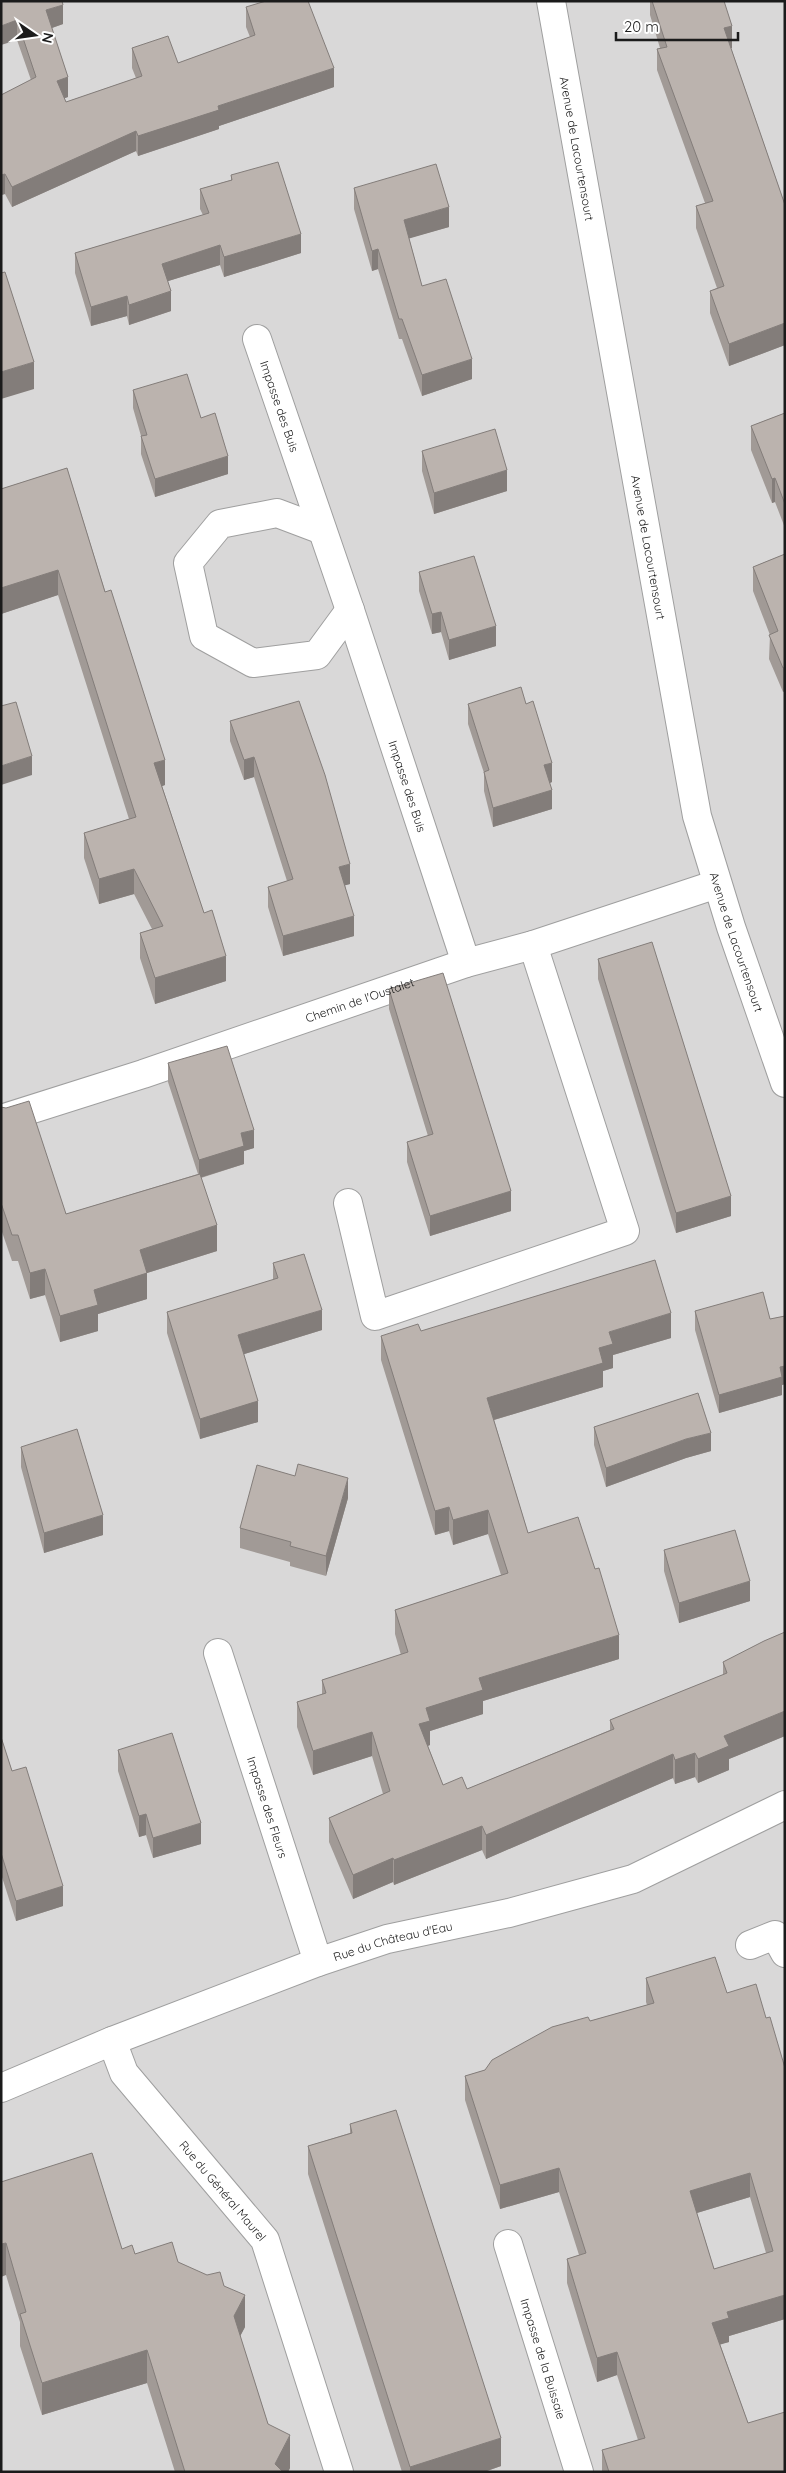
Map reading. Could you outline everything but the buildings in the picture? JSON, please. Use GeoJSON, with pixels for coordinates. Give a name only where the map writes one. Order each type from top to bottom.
{"type":"FeatureCollection","features":[{"type":"Feature","properties":{"kind":"street","name":"Avenue de Lacourtensourt"},"geometry":{"type":"LineString","coordinates":[[551,1],[697,816],[717,884],[785,1083]]}},
{"type":"Feature","properties":{"kind":"street","name":"Impasse des Buis"},"geometry":{"type":"LineString","coordinates":[[257,339],[350,610],[466,963]]}},
{"type":"Feature","properties":{"kind":"street"},"geometry":{"type":"LineString","coordinates":[[322,530],[277,513],[220,524],[188,563],[204,636],[253,663],[317,655],[350,610]]}},
{"type":"Feature","properties":{"kind":"street","name":"Chemin de l'Oustalet"},"geometry":{"type":"LineString","coordinates":[[1,1119],[143,1074],[466,963],[533,945],[717,884]]}},
{"type":"Feature","properties":{"kind":"street"},"geometry":{"type":"LineString","coordinates":[[348,1203],[375,1316],[625,1231],[533,945]]}},
{"type":"Feature","properties":{"kind":"street","name":"Impasse des Fleurs"},"geometry":{"type":"LineString","coordinates":[[218,1652],[318,1962]]}},
{"type":"Feature","properties":{"kind":"street","name":"Rue du Château d'Eau"},"geometry":{"type":"LineString","coordinates":[[1,2088],[112,2042],[318,1962],[386,1939],[509,1913],[633,1880],[785,1805]]}},
{"type":"Feature","properties":{"kind":"street"},"geometry":{"type":"LineString","coordinates":[[750,1945],[775,1935],[785,1953]]}},
{"type":"Feature","properties":{"kind":"street","name":"Rue du Général Maurel"},"geometry":{"type":"LineString","coordinates":[[112,2042],[124,2073],[265,2240],[339,2472]]}},
{"type":"Feature","properties":{"kind":"street","name":"Impasse de la Buissaie"},"geometry":{"type":"LineString","coordinates":[[508,2244],[579,2472]]}},
{"type":"Feature","properties":{"kind":"shaded area"},"geometry":{"type":"Polygon","coordinates":[[[1,1],[785,1],[785,2472],[1,2472],[1,1]]]}}]}
